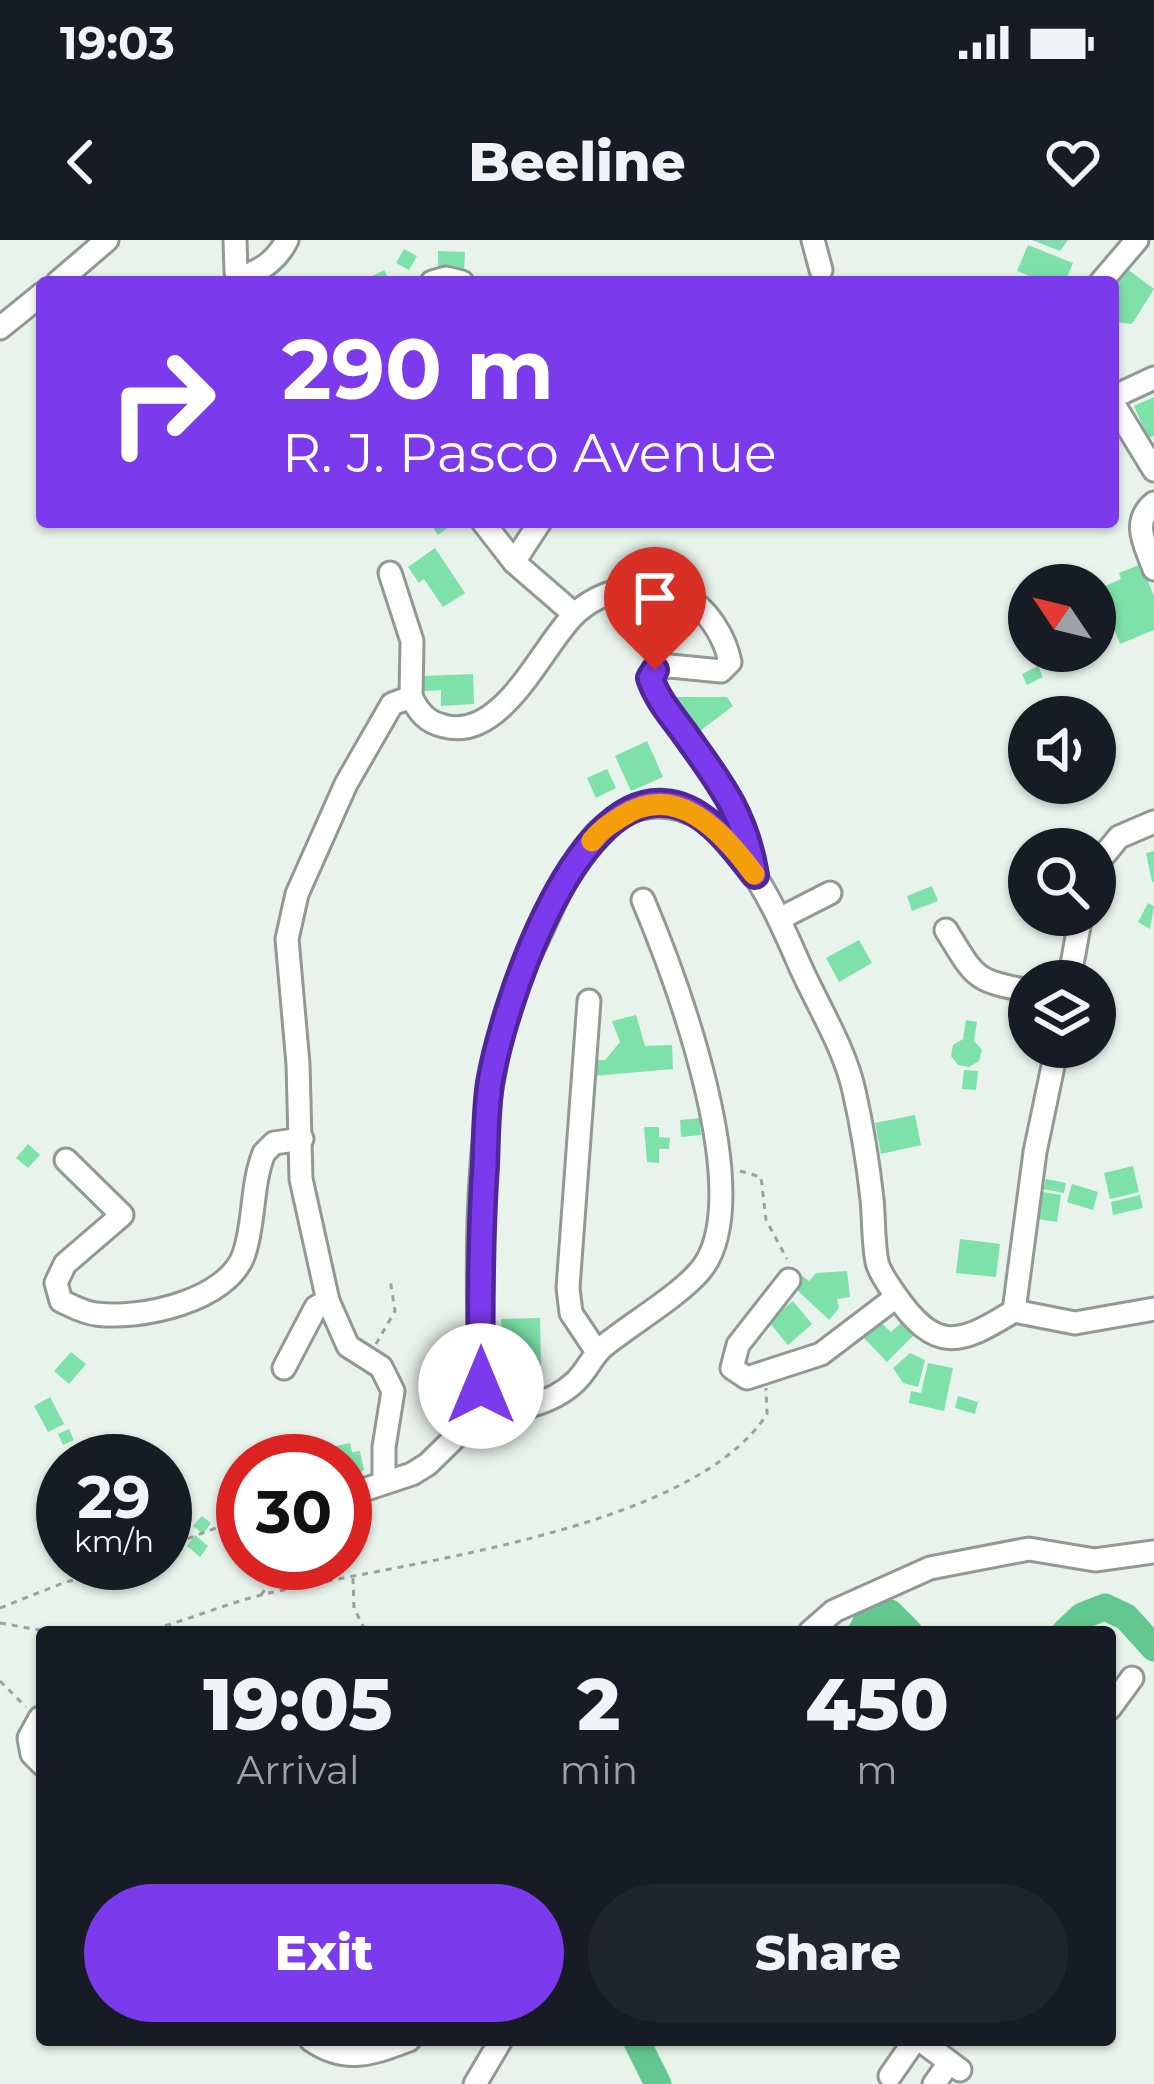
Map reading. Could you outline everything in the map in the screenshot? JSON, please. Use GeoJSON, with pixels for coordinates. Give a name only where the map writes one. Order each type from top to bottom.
{"type":"FeatureCollection","features":[{"type":"Feature","properties":{"kind":"street"},"geometry":{"type":"LineString","coordinates":[[63,276],[88,249],[107,240]]}},
{"type":"Feature","properties":{"kind":"street"},"geometry":{"type":"LineString","coordinates":[[235,240],[240,276]]}},
{"type":"Feature","properties":{"kind":"street"},"geometry":{"type":"LineString","coordinates":[[245,276],[259,272],[280,254],[287,240]]}},
{"type":"Feature","properties":{"kind":"street"},"geometry":{"type":"LineString","coordinates":[[813,240],[821,270]]}},
{"type":"Feature","properties":{"kind":"street"},"geometry":{"type":"LineString","coordinates":[[1106,276],[1136,240]]}},
{"type":"Feature","properties":{"kind":"street"},"geometry":{"type":"LineString","coordinates":[[0,328],[36,299]]}},
{"type":"Feature","properties":{"kind":"street"},"geometry":{"type":"LineString","coordinates":[[1119,397],[1154,378]]}},
{"type":"Feature","properties":{"kind":"street"},"geometry":{"type":"LineString","coordinates":[[1119,410],[1154,470]]}},
{"type":"Feature","properties":{"kind":"street"},"geometry":{"type":"LineString","coordinates":[[1154,503],[1139,522],[1154,569]]}},
{"type":"Feature","properties":{"kind":"street"},"geometry":{"type":"LineString","coordinates":[[488,528],[514,562],[574,614]]}},
{"type":"Feature","properties":{"kind":"street"},"geometry":{"type":"LineString","coordinates":[[514,562],[536,528]]}},
{"type":"Feature","properties":{"kind":"street"},"geometry":{"type":"LineString","coordinates":[[390,573],[412,641],[411,697],[427,720],[453,728],[496,711],[524,683],[574,614],[629,587],[648,585],[692,600],[712,622],[729,655],[727,667],[670,666],[655,670],[650,678],[748,833],[755,875]]}},
{"type":"Feature","properties":{"kind":"street"},"geometry":{"type":"LineString","coordinates":[[384,1481],[393,1391],[381,1367],[348,1346],[328,1301],[301,1179],[287,957],[289,922],[315,852],[379,723],[392,704],[411,697]]}},
{"type":"Feature","properties":{"kind":"street"},"geometry":{"type":"LineString","coordinates":[[372,1486],[428,1464],[482,1411],[480,1236],[489,1090],[499,1034],[519,976],[566,880],[597,833],[632,810],[664,802],[697,813],[732,844],[779,919],[854,1086],[877,1265],[896,1297],[938,1336],[957,1340],[974,1336],[1014,1311],[1075,1323],[1154,1309]]}},
{"type":"Feature","properties":{"kind":"street"},"geometry":{"type":"LineString","coordinates":[[1116,841],[1154,822]]}},
{"type":"Feature","properties":{"kind":"street"},"geometry":{"type":"LineString","coordinates":[[779,919],[830,893]]}},
{"type":"Feature","properties":{"kind":"street"},"geometry":{"type":"LineString","coordinates":[[482,1411],[514,1413],[574,1384],[597,1352],[701,1271],[718,1231],[721,1169],[713,1119],[675,977],[643,900]]}},
{"type":"Feature","properties":{"kind":"street"},"geometry":{"type":"LineString","coordinates":[[946,930],[975,976],[1008,987]]}},
{"type":"Feature","properties":{"kind":"street"},"geometry":{"type":"LineString","coordinates":[[589,1001],[568,1288],[571,1313],[597,1352]]}},
{"type":"Feature","properties":{"kind":"street"},"geometry":{"type":"LineString","coordinates":[[1014,1311],[1053,1068]]}},
{"type":"Feature","properties":{"kind":"street"},"geometry":{"type":"LineString","coordinates":[[66,1160],[122,1215],[65,1264],[56,1283],[61,1301],[92,1314],[120,1315],[165,1308],[225,1283],[246,1251],[264,1153],[274,1143],[302,1139]]}},
{"type":"Feature","properties":{"kind":"street"},"geometry":{"type":"LineString","coordinates":[[789,1280],[738,1345],[732,1368],[746,1378],[821,1354],[896,1297]]}},
{"type":"Feature","properties":{"kind":"street"},"geometry":{"type":"LineString","coordinates":[[284,1368],[316,1307],[328,1301]]}},
{"type":"Feature","properties":{"kind":"street"},"geometry":{"type":"LineString","coordinates":[[817,1626],[834,1611],[930,1568],[1029,1549],[1095,1560],[1154,1552]]}},
{"type":"Feature","properties":{"kind":"street"},"geometry":{"type":"LineString","coordinates":[[1116,1700],[1132,1678]]}},
{"type":"Feature","properties":{"kind":"street"},"geometry":{"type":"LineString","coordinates":[[36,1725],[29,1738],[36,1758]]}},
{"type":"Feature","properties":{"kind":"street"},"geometry":{"type":"LineString","coordinates":[[320,2046],[329,2052],[361,2048]]}},
{"type":"Feature","properties":{"kind":"street"},"geometry":{"type":"LineString","coordinates":[[475,2084],[498,2046]]}},
{"type":"Feature","properties":{"kind":"street"},"geometry":{"type":"LineString","coordinates":[[890,2076],[913,2046]]}},
{"type":"Feature","properties":{"kind":"street"},"geometry":{"type":"LineString","coordinates":[[927,2046],[955,2066],[934,2084]]}},
{"type":"Feature","properties":{"kind":"path"},"geometry":{"type":"LineString","coordinates":[[721,1169],[761,1177],[763,1207],[792,1270],[789,1280]]}},
{"type":"Feature","properties":{"kind":"path"},"geometry":{"type":"LineString","coordinates":[[370,1357],[395,1311],[390,1279]]}},
{"type":"Feature","properties":{"kind":"path"},"geometry":{"type":"LineString","coordinates":[[372,1573],[541,1536],[638,1506],[745,1444],[767,1414],[765,1375]]}},
{"type":"Feature","properties":{"kind":"path"},"geometry":{"type":"LineString","coordinates":[[0,1608],[45,1590]]}},
{"type":"Feature","properties":{"kind":"path"},"geometry":{"type":"LineString","coordinates":[[261,1595],[265,1590]]}},
{"type":"Feature","properties":{"kind":"path"},"geometry":{"type":"LineString","coordinates":[[167,1626],[286,1590]]}},
{"type":"Feature","properties":{"kind":"path"},"geometry":{"type":"LineString","coordinates":[[353,1590],[354,1608],[363,1626]]}},
{"type":"Feature","properties":{"kind":"path"},"geometry":{"type":"LineString","coordinates":[[0,1623],[36,1629]]}},
{"type":"Feature","properties":{"kind":"path"},"geometry":{"type":"LineString","coordinates":[[0,1681],[36,1714]]}},
{"type":"Feature","properties":{"kind":"building"},"geometry":{"type":"Polygon","coordinates":[[[1032,240],[1068,240],[1060,251],[1032,240]]]}},
{"type":"Feature","properties":{"kind":"building"},"geometry":{"type":"Polygon","coordinates":[[[1028,245],[1073,263],[1068,276],[1029,276],[1017,271],[1028,245]]]}},
{"type":"Feature","properties":{"kind":"building"},"geometry":{"type":"Polygon","coordinates":[[[404,249],[417,256],[409,270],[396,263],[404,249]]]}},
{"type":"Feature","properties":{"kind":"building"},"geometry":{"type":"Polygon","coordinates":[[[438,251],[465,252],[464,273],[438,273],[438,251]]]}},
{"type":"Feature","properties":{"kind":"building"},"geometry":{"type":"Polygon","coordinates":[[[1126,268],[1154,289],[1132,324],[1119,323],[1119,278],[1126,268]]]}},
{"type":"Feature","properties":{"kind":"building"},"geometry":{"type":"Polygon","coordinates":[[[1154,397],[1154,436],[1148,438],[1134,406],[1154,397]]]}},
{"type":"Feature","properties":{"kind":"building"},"geometry":{"type":"Polygon","coordinates":[[[435,548],[465,593],[443,607],[424,579],[419,583],[408,567],[435,548]]]}},
{"type":"Feature","properties":{"kind":"building"},"geometry":{"type":"Polygon","coordinates":[[[1141,564],[1154,596],[1154,630],[1120,644],[1116,634],[1119,573],[1141,564]]]}},
{"type":"Feature","properties":{"kind":"building"},"geometry":{"type":"Polygon","coordinates":[[[1041,672],[1043,677],[1027,685],[1022,674],[1041,672]]]}},
{"type":"Feature","properties":{"kind":"building"},"geometry":{"type":"Polygon","coordinates":[[[473,674],[474,704],[441,706],[441,690],[424,691],[424,676],[473,674]]]}},
{"type":"Feature","properties":{"kind":"building"},"geometry":{"type":"Polygon","coordinates":[[[666,697],[727,697],[733,706],[692,737],[684,728],[692,723],[683,712],[676,716],[666,697]]]}},
{"type":"Feature","properties":{"kind":"building"},"geometry":{"type":"Polygon","coordinates":[[[647,741],[663,777],[631,791],[615,756],[647,741]]]}},
{"type":"Feature","properties":{"kind":"building"},"geometry":{"type":"Polygon","coordinates":[[[607,769],[616,788],[596,798],[587,778],[607,769]]]}},
{"type":"Feature","properties":{"kind":"building"},"geometry":{"type":"Polygon","coordinates":[[[1154,851],[1154,882],[1152,882],[1146,853],[1154,851]]]}},
{"type":"Feature","properties":{"kind":"building"},"geometry":{"type":"Polygon","coordinates":[[[932,886],[938,901],[912,911],[907,896],[932,886]]]}},
{"type":"Feature","properties":{"kind":"building"},"geometry":{"type":"Polygon","coordinates":[[[1148,903],[1154,906],[1150,929],[1138,922],[1148,903]]]}},
{"type":"Feature","properties":{"kind":"building"},"geometry":{"type":"Polygon","coordinates":[[[859,940],[872,963],[839,982],[826,958],[859,940]]]}},
{"type":"Feature","properties":{"kind":"building"},"geometry":{"type":"Polygon","coordinates":[[[636,1015],[645,1046],[672,1045],[673,1069],[593,1076],[592,1060],[605,1060],[620,1042],[612,1021],[636,1015]]]}},
{"type":"Feature","properties":{"kind":"building"},"geometry":{"type":"Polygon","coordinates":[[[966,1020],[977,1022],[974,1041],[982,1050],[979,1061],[969,1067],[958,1065],[951,1056],[953,1045],[963,1039],[966,1020]]]}},
{"type":"Feature","properties":{"kind":"building"},"geometry":{"type":"Polygon","coordinates":[[[964,1070],[978,1071],[976,1090],[962,1089],[964,1070]]]}},
{"type":"Feature","properties":{"kind":"building"},"geometry":{"type":"Polygon","coordinates":[[[915,1115],[921,1145],[881,1154],[875,1123],[915,1115]]]}},
{"type":"Feature","properties":{"kind":"building"},"geometry":{"type":"Polygon","coordinates":[[[700,1118],[701,1135],[681,1137],[680,1120],[700,1118]]]}},
{"type":"Feature","properties":{"kind":"building"},"geometry":{"type":"Polygon","coordinates":[[[644,1127],[659,1127],[659,1137],[670,1138],[669,1149],[659,1149],[659,1163],[647,1162],[644,1127]]]}},
{"type":"Feature","properties":{"kind":"building"},"geometry":{"type":"Polygon","coordinates":[[[28,1144],[40,1155],[28,1168],[16,1158],[28,1144]]]}},
{"type":"Feature","properties":{"kind":"building"},"geometry":{"type":"Polygon","coordinates":[[[1133,1166],[1139,1192],[1110,1199],[1104,1173],[1133,1166]]]}},
{"type":"Feature","properties":{"kind":"building"},"geometry":{"type":"Polygon","coordinates":[[[1046,1179],[1066,1183],[1064,1193],[1043,1189],[1046,1179]]]}},
{"type":"Feature","properties":{"kind":"building"},"geometry":{"type":"Polygon","coordinates":[[[1072,1184],[1098,1192],[1093,1210],[1067,1202],[1072,1184]]]}},
{"type":"Feature","properties":{"kind":"building"},"geometry":{"type":"Polygon","coordinates":[[[1043,1192],[1061,1195],[1057,1222],[1038,1219],[1043,1192]]]}},
{"type":"Feature","properties":{"kind":"building"},"geometry":{"type":"Polygon","coordinates":[[[1140,1195],[1143,1208],[1113,1215],[1111,1202],[1140,1195]]]}},
{"type":"Feature","properties":{"kind":"building"},"geometry":{"type":"Polygon","coordinates":[[[960,1239],[1000,1244],[996,1277],[956,1273],[960,1239]]]}},
{"type":"Feature","properties":{"kind":"building"},"geometry":{"type":"Polygon","coordinates":[[[847,1271],[850,1297],[837,1299],[839,1308],[829,1320],[794,1287],[803,1276],[809,1281],[816,1273],[847,1271]]]}},
{"type":"Feature","properties":{"kind":"building"},"geometry":{"type":"Polygon","coordinates":[[[793,1301],[812,1324],[788,1345],[768,1321],[793,1301]]]}},
{"type":"Feature","properties":{"kind":"building"},"geometry":{"type":"Polygon","coordinates":[[[540,1318],[541,1365],[503,1367],[501,1319],[540,1318]]]}},
{"type":"Feature","properties":{"kind":"building"},"geometry":{"type":"Polygon","coordinates":[[[904,1320],[917,1332],[887,1362],[863,1337],[879,1321],[891,1332],[904,1320]]]}},
{"type":"Feature","properties":{"kind":"building"},"geometry":{"type":"Polygon","coordinates":[[[71,1352],[86,1364],[69,1384],[54,1371],[71,1352]]]}},
{"type":"Feature","properties":{"kind":"building"},"geometry":{"type":"Polygon","coordinates":[[[910,1353],[925,1360],[918,1387],[903,1383],[893,1368],[910,1353]]]}},
{"type":"Feature","properties":{"kind":"building"},"geometry":{"type":"Polygon","coordinates":[[[928,1363],[953,1368],[944,1411],[909,1403],[911,1391],[921,1393],[928,1363]]]}},
{"type":"Feature","properties":{"kind":"building"},"geometry":{"type":"Polygon","coordinates":[[[958,1396],[978,1402],[975,1414],[955,1408],[958,1396]]]}},
{"type":"Feature","properties":{"kind":"building"},"geometry":{"type":"Polygon","coordinates":[[[50,1397],[64,1424],[48,1432],[34,1406],[50,1397]]]}},
{"type":"Feature","properties":{"kind":"building"},"geometry":{"type":"Polygon","coordinates":[[[202,1516],[211,1523],[203,1534],[193,1526],[202,1516]]]}},
{"type":"Feature","properties":{"kind":"building"},"geometry":{"type":"Polygon","coordinates":[[[195,1535],[208,1546],[200,1557],[192,1550],[195,1535]]]}},
{"type":"Feature","properties":{"kind":"waterway"},"geometry":{"type":"LineString","coordinates":[[1071,1626],[1105,1607],[1126,1617],[1154,1648]]}},
{"type":"Feature","properties":{"kind":"waterway"},"geometry":{"type":"LineString","coordinates":[[864,1626],[869,1617],[890,1613],[903,1626]]}},
{"type":"Feature","properties":{"kind":"waterway"},"geometry":{"type":"LineString","coordinates":[[639,2046],[658,2084]]}},
{"type":"Feature","properties":{"kind":"slow traffic"},"geometry":{"type":"LineString","coordinates":[[592,841],[632,810],[664,802],[697,813],[732,844],[754,874]]}},
{"type":"Feature","properties":{"kind":"route"},"geometry":{"type":"LineString","coordinates":[[481,1386],[480,1236],[489,1090],[499,1034],[519,976],[566,880],[597,833],[632,810],[664,802],[697,813],[732,844],[755,875],[748,833],[658,696],[650,678],[655,670]]}}]}
